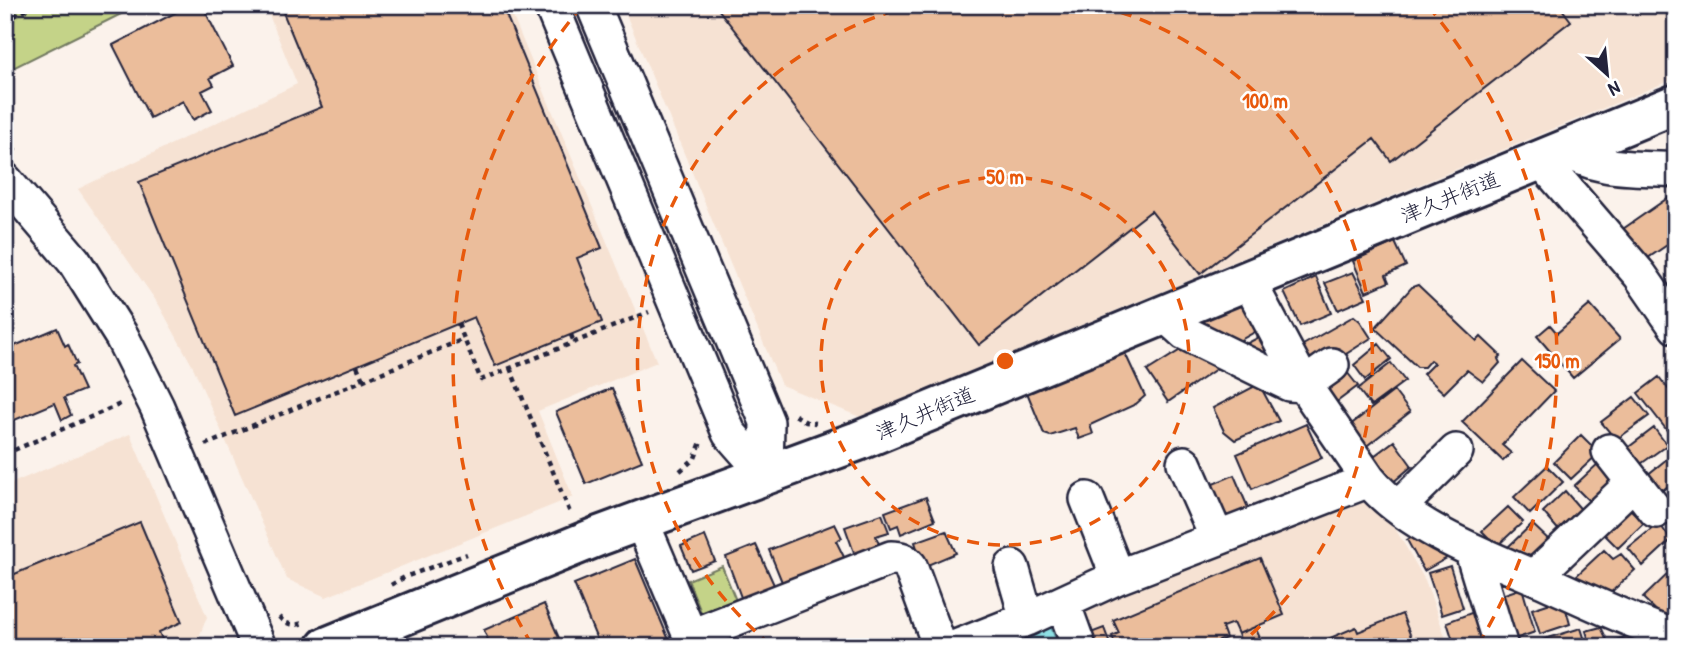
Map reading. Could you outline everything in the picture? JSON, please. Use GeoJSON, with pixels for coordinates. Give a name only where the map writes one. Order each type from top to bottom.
{"type":"FeatureCollection","features":[{"type":"Feature","properties":{"kind":"highway","name":"津久井街道"},"geometry":{"type":"LineString","coordinates":[[318,634],[858,441],[1676,104]]}},
{"type":"Feature","properties":{"kind":"street"},"geometry":{"type":"LineString","coordinates":[[551,5],[729,433],[766,475]]}},
{"type":"Feature","properties":{"kind":"street"},"geometry":{"type":"LineString","coordinates":[[593,5],[767,422],[766,475]]}},
{"type":"Feature","properties":{"kind":"street"},"geometry":{"type":"LineString","coordinates":[[1554,155],[1579,158],[1596,164],[1676,170]]}},
{"type":"Feature","properties":{"kind":"street"},"geometry":{"type":"LineString","coordinates":[[1554,155],[1676,327]]}},
{"type":"Feature","properties":{"kind":"street"},"geometry":{"type":"LineString","coordinates":[[13,169],[91,285],[122,337],[157,407],[259,647]]}},
{"type":"Feature","properties":{"kind":"street"},"geometry":{"type":"LineString","coordinates":[[1248,280],[1304,385],[1381,494],[1472,552],[1534,577],[1661,637]]}},
{"type":"Feature","properties":{"kind":"street"},"geometry":{"type":"LineString","coordinates":[[1164,314],[1185,333],[1290,384],[1304,385],[1332,365]]}},
{"type":"Feature","properties":{"kind":"street"},"geometry":{"type":"LineString","coordinates":[[1399,507],[1456,451]]}},
{"type":"Feature","properties":{"kind":"street"},"geometry":{"type":"LineString","coordinates":[[1609,451],[1656,511]]}},
{"type":"Feature","properties":{"kind":"street"},"geometry":{"type":"LineString","coordinates":[[1184,463],[1217,538]]}},
{"type":"Feature","properties":{"kind":"street"},"geometry":{"type":"LineString","coordinates":[[956,647],[1027,619],[1118,577],[1217,538],[1290,523],[1369,480]]}},
{"type":"Feature","properties":{"kind":"street"},"geometry":{"type":"LineString","coordinates":[[1534,577],[1633,483]]}},
{"type":"Feature","properties":{"kind":"street"},"geometry":{"type":"LineString","coordinates":[[1087,499],[1118,577]]}},
{"type":"Feature","properties":{"kind":"street"},"geometry":{"type":"LineString","coordinates":[[641,520],[693,642],[891,558],[898,558],[910,566],[940,647]]}},
{"type":"Feature","properties":{"kind":"street"},"geometry":{"type":"LineString","coordinates":[[1472,552],[1502,647]]}},
{"type":"Feature","properties":{"kind":"street"},"geometry":{"type":"LineString","coordinates":[[1012,567],[1027,619]]}},
{"type":"Feature","properties":{"kind":"street"},"geometry":{"type":"LineString","coordinates":[[1063,603],[1079,647]]}},
{"type":"Feature","properties":{"kind":"path"},"geometry":{"type":"LineString","coordinates":[[5,22],[31,5]]}},
{"type":"Feature","properties":{"kind":"path"},"geometry":{"type":"LineString","coordinates":[[5,141],[13,169]]}},
{"type":"Feature","properties":{"kind":"path"},"geometry":{"type":"LineString","coordinates":[[458,324],[481,380],[653,310],[657,320]]}},
{"type":"Feature","properties":{"kind":"path"},"geometry":{"type":"LineString","coordinates":[[571,335],[574,342]]}},
{"type":"Feature","properties":{"kind":"path"},"geometry":{"type":"LineString","coordinates":[[205,445],[464,339]]}},
{"type":"Feature","properties":{"kind":"path"},"geometry":{"type":"LineString","coordinates":[[357,366],[363,380]]}},
{"type":"Feature","properties":{"kind":"path"},"geometry":{"type":"LineString","coordinates":[[510,368],[571,515]]}},
{"type":"Feature","properties":{"kind":"path"},"geometry":{"type":"LineString","coordinates":[[5,454],[127,401]]}},
{"type":"Feature","properties":{"kind":"path"},"geometry":{"type":"LineString","coordinates":[[680,472],[695,458],[701,441],[701,430]]}},
{"type":"Feature","properties":{"kind":"path"},"geometry":{"type":"LineString","coordinates":[[201,435],[209,455]]}},
{"type":"Feature","properties":{"kind":"path"},"geometry":{"type":"LineString","coordinates":[[559,520],[583,510]]}},
{"type":"Feature","properties":{"kind":"path"},"geometry":{"type":"LineString","coordinates":[[382,590],[405,577],[455,557],[479,551]]}},
{"type":"Feature","properties":{"kind":"path"},"geometry":{"type":"LineString","coordinates":[[277,614],[289,624],[318,634]]}},
{"type":"Feature","properties":{"kind":"shaded area"},"geometry":{"type":"Polygon","coordinates":[[[265,5],[508,5],[657,362],[538,411],[573,497],[326,597],[287,579],[193,367],[159,305],[78,189],[297,84],[265,5]]]}},
{"type":"Feature","properties":{"kind":"shaded area"},"geometry":{"type":"Polygon","coordinates":[[[622,5],[1676,5],[1676,78],[860,417],[781,385],[622,5]]]}},
{"type":"Feature","properties":{"kind":"shaded area"},"geometry":{"type":"Polygon","coordinates":[[[130,434],[207,617],[195,647],[5,647],[5,486],[130,434]]]}},
{"type":"Feature","properties":{"kind":"shaded area"},"geometry":{"type":"Polygon","coordinates":[[[1357,500],[1368,502],[1396,530],[1425,580],[1449,647],[1092,647],[1080,617],[1086,603],[1357,500]]]}},
{"type":"Feature","properties":{"kind":"green space"},"geometry":{"type":"Polygon","coordinates":[[[5,5],[139,5],[5,72],[5,5]]]}},
{"type":"Feature","properties":{"kind":"green space"},"geometry":{"type":"Polygon","coordinates":[[[722,566],[739,608],[705,622],[688,580],[722,566]]]}},
{"type":"Feature","properties":{"kind":"water"},"geometry":{"type":"Polygon","coordinates":[[[1051,627],[1059,647],[997,647],[1051,627]]]}},
{"type":"Feature","properties":{"kind":"building"},"geometry":{"type":"Polygon","coordinates":[[[190,5],[202,5],[233,66],[210,78],[214,85],[202,91],[212,110],[193,120],[183,101],[150,118],[113,45],[190,5]]]}},
{"type":"Feature","properties":{"kind":"building"},"geometry":{"type":"Polygon","coordinates":[[[280,5],[502,5],[602,248],[577,258],[602,322],[495,366],[474,317],[235,416],[139,182],[322,107],[280,5]]]}},
{"type":"Feature","properties":{"kind":"building"},"geometry":{"type":"Polygon","coordinates":[[[715,5],[1559,5],[1571,21],[1391,161],[1374,139],[1200,274],[1151,211],[979,345],[715,5]]]}},
{"type":"Feature","properties":{"kind":"building"},"geometry":{"type":"Polygon","coordinates":[[[1675,193],[1676,244],[1673,241],[1642,262],[1620,231],[1675,193]]]}},
{"type":"Feature","properties":{"kind":"building"},"geometry":{"type":"Polygon","coordinates":[[[1395,242],[1406,266],[1386,275],[1389,282],[1366,292],[1353,261],[1395,242]]]}},
{"type":"Feature","properties":{"kind":"building"},"geometry":{"type":"Polygon","coordinates":[[[1353,272],[1366,298],[1338,310],[1325,283],[1353,272]]]}},
{"type":"Feature","properties":{"kind":"building"},"geometry":{"type":"Polygon","coordinates":[[[1316,277],[1331,313],[1300,326],[1284,292],[1316,277]]]}},
{"type":"Feature","properties":{"kind":"building"},"geometry":{"type":"Polygon","coordinates":[[[1418,285],[1477,341],[1481,337],[1501,356],[1498,359],[1500,363],[1483,382],[1467,370],[1444,393],[1423,374],[1434,363],[1430,360],[1424,367],[1417,367],[1375,328],[1412,287],[1418,285]]]}},
{"type":"Feature","properties":{"kind":"building"},"geometry":{"type":"Polygon","coordinates":[[[1249,302],[1260,329],[1228,347],[1194,323],[1249,302]]]}},
{"type":"Feature","properties":{"kind":"building"},"geometry":{"type":"Polygon","coordinates":[[[1590,305],[1620,339],[1573,378],[1537,336],[1550,325],[1557,333],[1590,305]]]}},
{"type":"Feature","properties":{"kind":"building"},"geometry":{"type":"Polygon","coordinates":[[[1354,316],[1371,338],[1346,354],[1339,349],[1308,367],[1296,349],[1354,316]]]}},
{"type":"Feature","properties":{"kind":"building"},"geometry":{"type":"Polygon","coordinates":[[[57,328],[77,364],[73,366],[84,390],[64,398],[71,415],[62,420],[55,403],[5,424],[5,350],[57,328]]]}},
{"type":"Feature","properties":{"kind":"building"},"geometry":{"type":"Polygon","coordinates":[[[1267,333],[1280,359],[1238,348],[1267,333]]]}},
{"type":"Feature","properties":{"kind":"building"},"geometry":{"type":"Polygon","coordinates":[[[1379,344],[1391,359],[1365,380],[1354,365],[1379,344]]]}},
{"type":"Feature","properties":{"kind":"building"},"geometry":{"type":"Polygon","coordinates":[[[1187,346],[1206,355],[1216,369],[1168,402],[1147,371],[1187,346]]]}},
{"type":"Feature","properties":{"kind":"building"},"geometry":{"type":"Polygon","coordinates":[[[1124,351],[1145,396],[1136,404],[1090,425],[1093,434],[1079,439],[1075,428],[1050,436],[1044,434],[1026,390],[1124,351]]]}},
{"type":"Feature","properties":{"kind":"building"},"geometry":{"type":"Polygon","coordinates":[[[1522,361],[1554,391],[1502,445],[1511,453],[1503,461],[1462,422],[1522,361]]]}},
{"type":"Feature","properties":{"kind":"building"},"geometry":{"type":"Polygon","coordinates":[[[1391,363],[1405,381],[1371,406],[1358,389],[1391,363]]]}},
{"type":"Feature","properties":{"kind":"building"},"geometry":{"type":"Polygon","coordinates":[[[1343,367],[1358,386],[1330,407],[1316,387],[1343,367]]]}},
{"type":"Feature","properties":{"kind":"building"},"geometry":{"type":"Polygon","coordinates":[[[1659,377],[1676,399],[1676,442],[1638,393],[1659,377]]]}},
{"type":"Feature","properties":{"kind":"building"},"geometry":{"type":"Polygon","coordinates":[[[1259,384],[1279,421],[1235,440],[1224,431],[1213,408],[1259,384]]]}},
{"type":"Feature","properties":{"kind":"building"},"geometry":{"type":"Polygon","coordinates":[[[612,388],[642,461],[586,484],[556,412],[612,388]]]}},
{"type":"Feature","properties":{"kind":"building"},"geometry":{"type":"Polygon","coordinates":[[[1394,391],[1410,412],[1364,448],[1349,426],[1394,391]]]}},
{"type":"Feature","properties":{"kind":"building"},"geometry":{"type":"Polygon","coordinates":[[[1634,397],[1649,416],[1616,440],[1601,422],[1634,397]]]}},
{"type":"Feature","properties":{"kind":"building"},"geometry":{"type":"Polygon","coordinates":[[[1306,424],[1322,458],[1252,489],[1237,454],[1306,424]]]}},
{"type":"Feature","properties":{"kind":"building"},"geometry":{"type":"Polygon","coordinates":[[[1654,428],[1667,445],[1638,466],[1625,450],[1654,428]]]}},
{"type":"Feature","properties":{"kind":"building"},"geometry":{"type":"Polygon","coordinates":[[[1581,435],[1599,453],[1571,479],[1554,462],[1581,435]]]}},
{"type":"Feature","properties":{"kind":"building"},"geometry":{"type":"Polygon","coordinates":[[[1394,441],[1412,466],[1391,484],[1370,459],[1394,441]]]}},
{"type":"Feature","properties":{"kind":"building"},"geometry":{"type":"Polygon","coordinates":[[[1673,454],[1676,457],[1676,480],[1659,493],[1646,476],[1673,454]]]}},
{"type":"Feature","properties":{"kind":"building"},"geometry":{"type":"Polygon","coordinates":[[[1601,461],[1615,486],[1594,506],[1574,486],[1601,461]]]}},
{"type":"Feature","properties":{"kind":"building"},"geometry":{"type":"Polygon","coordinates":[[[1547,466],[1563,482],[1530,514],[1514,497],[1547,466]]]}},
{"type":"Feature","properties":{"kind":"building"},"geometry":{"type":"Polygon","coordinates":[[[1234,475],[1249,510],[1224,520],[1206,487],[1234,475]]]}},
{"type":"Feature","properties":{"kind":"building"},"geometry":{"type":"Polygon","coordinates":[[[1565,491],[1584,513],[1561,533],[1543,512],[1565,491]]]}},
{"type":"Feature","properties":{"kind":"building"},"geometry":{"type":"Polygon","coordinates":[[[926,497],[935,520],[901,534],[898,525],[891,528],[885,512],[926,497]]]}},
{"type":"Feature","properties":{"kind":"building"},"geometry":{"type":"Polygon","coordinates":[[[1508,507],[1523,522],[1497,546],[1482,531],[1508,507]]]}},
{"type":"Feature","properties":{"kind":"building"},"geometry":{"type":"Polygon","coordinates":[[[1628,507],[1644,523],[1618,548],[1601,531],[1628,507]]]}},
{"type":"Feature","properties":{"kind":"building"},"geometry":{"type":"Polygon","coordinates":[[[882,514],[889,532],[876,536],[881,549],[856,558],[845,527],[882,514]]]}},
{"type":"Feature","properties":{"kind":"building"},"geometry":{"type":"Polygon","coordinates":[[[140,522],[182,622],[159,632],[165,647],[5,647],[5,578],[140,522]]]}},
{"type":"Feature","properties":{"kind":"building"},"geometry":{"type":"Polygon","coordinates":[[[1659,523],[1671,540],[1643,566],[1628,548],[1659,523]]]}},
{"type":"Feature","properties":{"kind":"building"},"geometry":{"type":"Polygon","coordinates":[[[835,524],[842,538],[836,541],[846,561],[784,587],[769,550],[835,524]]]}},
{"type":"Feature","properties":{"kind":"building"},"geometry":{"type":"Polygon","coordinates":[[[1532,524],[1550,541],[1532,559],[1523,562],[1508,547],[1532,524]]]}},
{"type":"Feature","properties":{"kind":"building"},"geometry":{"type":"Polygon","coordinates":[[[946,531],[956,553],[923,567],[915,542],[946,531]]]}},
{"type":"Feature","properties":{"kind":"building"},"geometry":{"type":"Polygon","coordinates":[[[1418,534],[1439,545],[1447,558],[1424,571],[1407,540],[1418,534]]]}},
{"type":"Feature","properties":{"kind":"building"},"geometry":{"type":"Polygon","coordinates":[[[705,536],[715,561],[691,570],[681,546],[705,536]]]}},
{"type":"Feature","properties":{"kind":"building"},"geometry":{"type":"Polygon","coordinates":[[[756,545],[775,587],[742,600],[726,557],[756,545]]]}},
{"type":"Feature","properties":{"kind":"building"},"geometry":{"type":"Polygon","coordinates":[[[1604,550],[1613,559],[1621,554],[1635,570],[1606,597],[1587,590],[1576,576],[1604,550]]]}},
{"type":"Feature","properties":{"kind":"building"},"geometry":{"type":"Polygon","coordinates":[[[1260,558],[1284,615],[1238,634],[1233,623],[1222,627],[1226,638],[1205,647],[1116,647],[1112,636],[1119,633],[1113,620],[1260,558]]]}},
{"type":"Feature","properties":{"kind":"building"},"geometry":{"type":"Polygon","coordinates":[[[635,559],[672,647],[600,647],[574,584],[635,559]]]}},
{"type":"Feature","properties":{"kind":"building"},"geometry":{"type":"Polygon","coordinates":[[[1450,566],[1463,608],[1442,615],[1428,573],[1450,566]]]}},
{"type":"Feature","properties":{"kind":"building"},"geometry":{"type":"Polygon","coordinates":[[[1676,566],[1676,612],[1667,621],[1643,598],[1676,566]]]}},
{"type":"Feature","properties":{"kind":"building"},"geometry":{"type":"Polygon","coordinates":[[[1522,588],[1535,632],[1509,641],[1496,597],[1522,588]]]}},
{"type":"Feature","properties":{"kind":"building"},"geometry":{"type":"Polygon","coordinates":[[[1563,599],[1570,624],[1540,634],[1532,609],[1563,599]]]}},
{"type":"Feature","properties":{"kind":"building"},"geometry":{"type":"Polygon","coordinates":[[[544,604],[563,647],[491,647],[484,630],[544,604]]]}},
{"type":"Feature","properties":{"kind":"building"},"geometry":{"type":"Polygon","coordinates":[[[1479,610],[1491,647],[1455,647],[1447,622],[1479,610]]]}},
{"type":"Feature","properties":{"kind":"building"},"geometry":{"type":"Polygon","coordinates":[[[1402,614],[1415,647],[1309,647],[1356,627],[1358,632],[1402,614]]]}},
{"type":"Feature","properties":{"kind":"building"},"geometry":{"type":"Polygon","coordinates":[[[1255,627],[1264,647],[1243,647],[1238,634],[1255,627]]]}},
{"type":"Feature","properties":{"kind":"building"},"geometry":{"type":"Polygon","coordinates":[[[1601,627],[1608,642],[1641,633],[1645,647],[1591,647],[1586,631],[1601,627]]]}},
{"type":"Feature","properties":{"kind":"building"},"geometry":{"type":"Polygon","coordinates":[[[1104,628],[1111,647],[1092,647],[1088,634],[1104,628]]]}},
{"type":"Feature","properties":{"kind":"building"},"geometry":{"type":"Polygon","coordinates":[[[1581,628],[1587,647],[1544,647],[1542,640],[1581,628]]]}}]}
